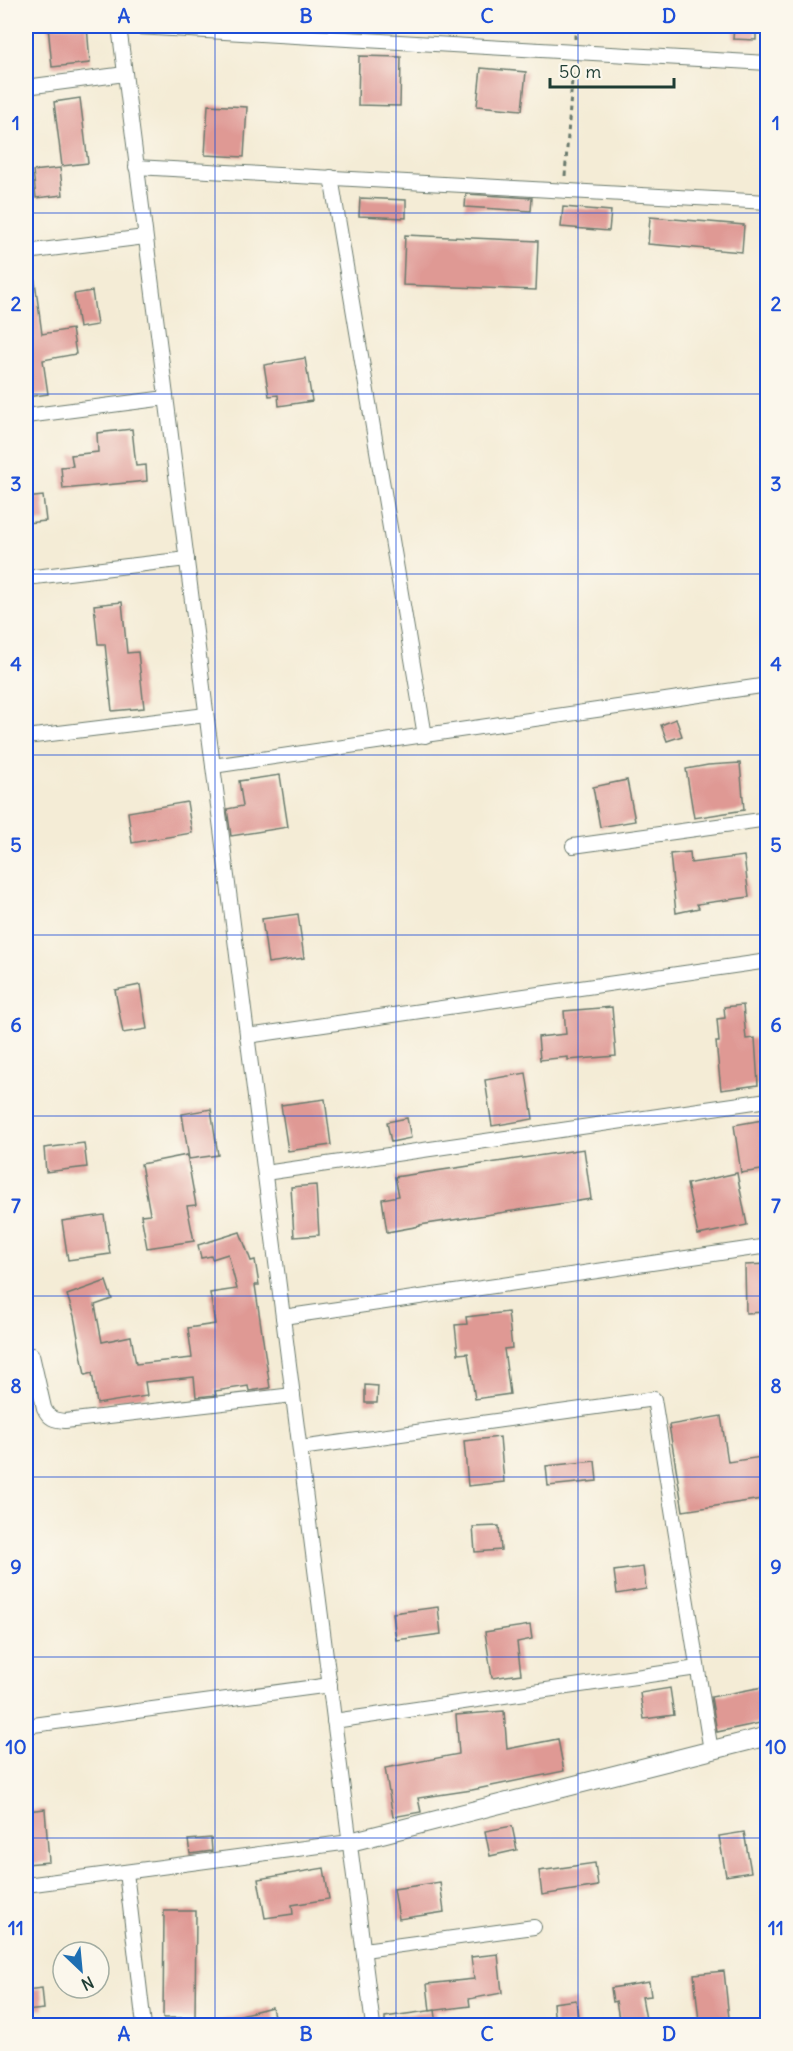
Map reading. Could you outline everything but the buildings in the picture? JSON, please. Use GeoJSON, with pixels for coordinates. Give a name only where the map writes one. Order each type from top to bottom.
{"type":"FeatureCollection","features":[{"type":"Feature","properties":{"kind":"street"},"geometry":{"type":"LineString","coordinates":[[373,2025],[119,26],[768,63]]}},
{"type":"Feature","properties":{"kind":"street"},"geometry":{"type":"LineString","coordinates":[[26,87],[125,74]]}},
{"type":"Feature","properties":{"kind":"street"},"geometry":{"type":"LineString","coordinates":[[136,167],[768,202]]}},
{"type":"Feature","properties":{"kind":"street"},"geometry":{"type":"LineString","coordinates":[[331,177],[425,736]]}},
{"type":"Feature","properties":{"kind":"street"},"geometry":{"type":"LineString","coordinates":[[26,252],[146,237]]}},
{"type":"Feature","properties":{"kind":"street"},"geometry":{"type":"LineString","coordinates":[[26,416],[166,398]]}},
{"type":"Feature","properties":{"kind":"street"},"geometry":{"type":"LineString","coordinates":[[26,578],[187,559]]}},
{"type":"Feature","properties":{"kind":"street"},"geometry":{"type":"LineString","coordinates":[[213,766],[768,685]]}},
{"type":"Feature","properties":{"kind":"street"},"geometry":{"type":"LineString","coordinates":[[26,737],[206,715]]}},
{"type":"Feature","properties":{"kind":"street"},"geometry":{"type":"LineString","coordinates":[[573,846],[768,819]]}},
{"type":"Feature","properties":{"kind":"street"},"geometry":{"type":"LineString","coordinates":[[247,1036],[768,961]]}},
{"type":"Feature","properties":{"kind":"street"},"geometry":{"type":"LineString","coordinates":[[265,1173],[768,1100]]}},
{"type":"Feature","properties":{"kind":"street"},"geometry":{"type":"LineString","coordinates":[[283,1317],[768,1245]]}},
{"type":"Feature","properties":{"kind":"street"},"geometry":{"type":"LineString","coordinates":[[32,1355],[44,1408],[47,1415],[53,1419],[65,1420],[293,1395]]}},
{"type":"Feature","properties":{"kind":"street"},"geometry":{"type":"LineString","coordinates":[[300,1448],[654,1399],[711,1751]]}},
{"type":"Feature","properties":{"kind":"street"},"geometry":{"type":"LineString","coordinates":[[334,1721],[698,1668]]}},
{"type":"Feature","properties":{"kind":"street"},"geometry":{"type":"LineString","coordinates":[[26,1726],[330,1685]]}},
{"type":"Feature","properties":{"kind":"street"},"geometry":{"type":"LineString","coordinates":[[26,1885],[350,1842],[768,1736]]}},
{"type":"Feature","properties":{"kind":"street"},"geometry":{"type":"LineString","coordinates":[[126,1872],[144,2025]]}},
{"type":"Feature","properties":{"kind":"street"},"geometry":{"type":"LineString","coordinates":[[364,1950],[534,1927]]}},
{"type":"Feature","properties":{"kind":"path"},"geometry":{"type":"LineString","coordinates":[[564,191],[575,26]]}}]}
